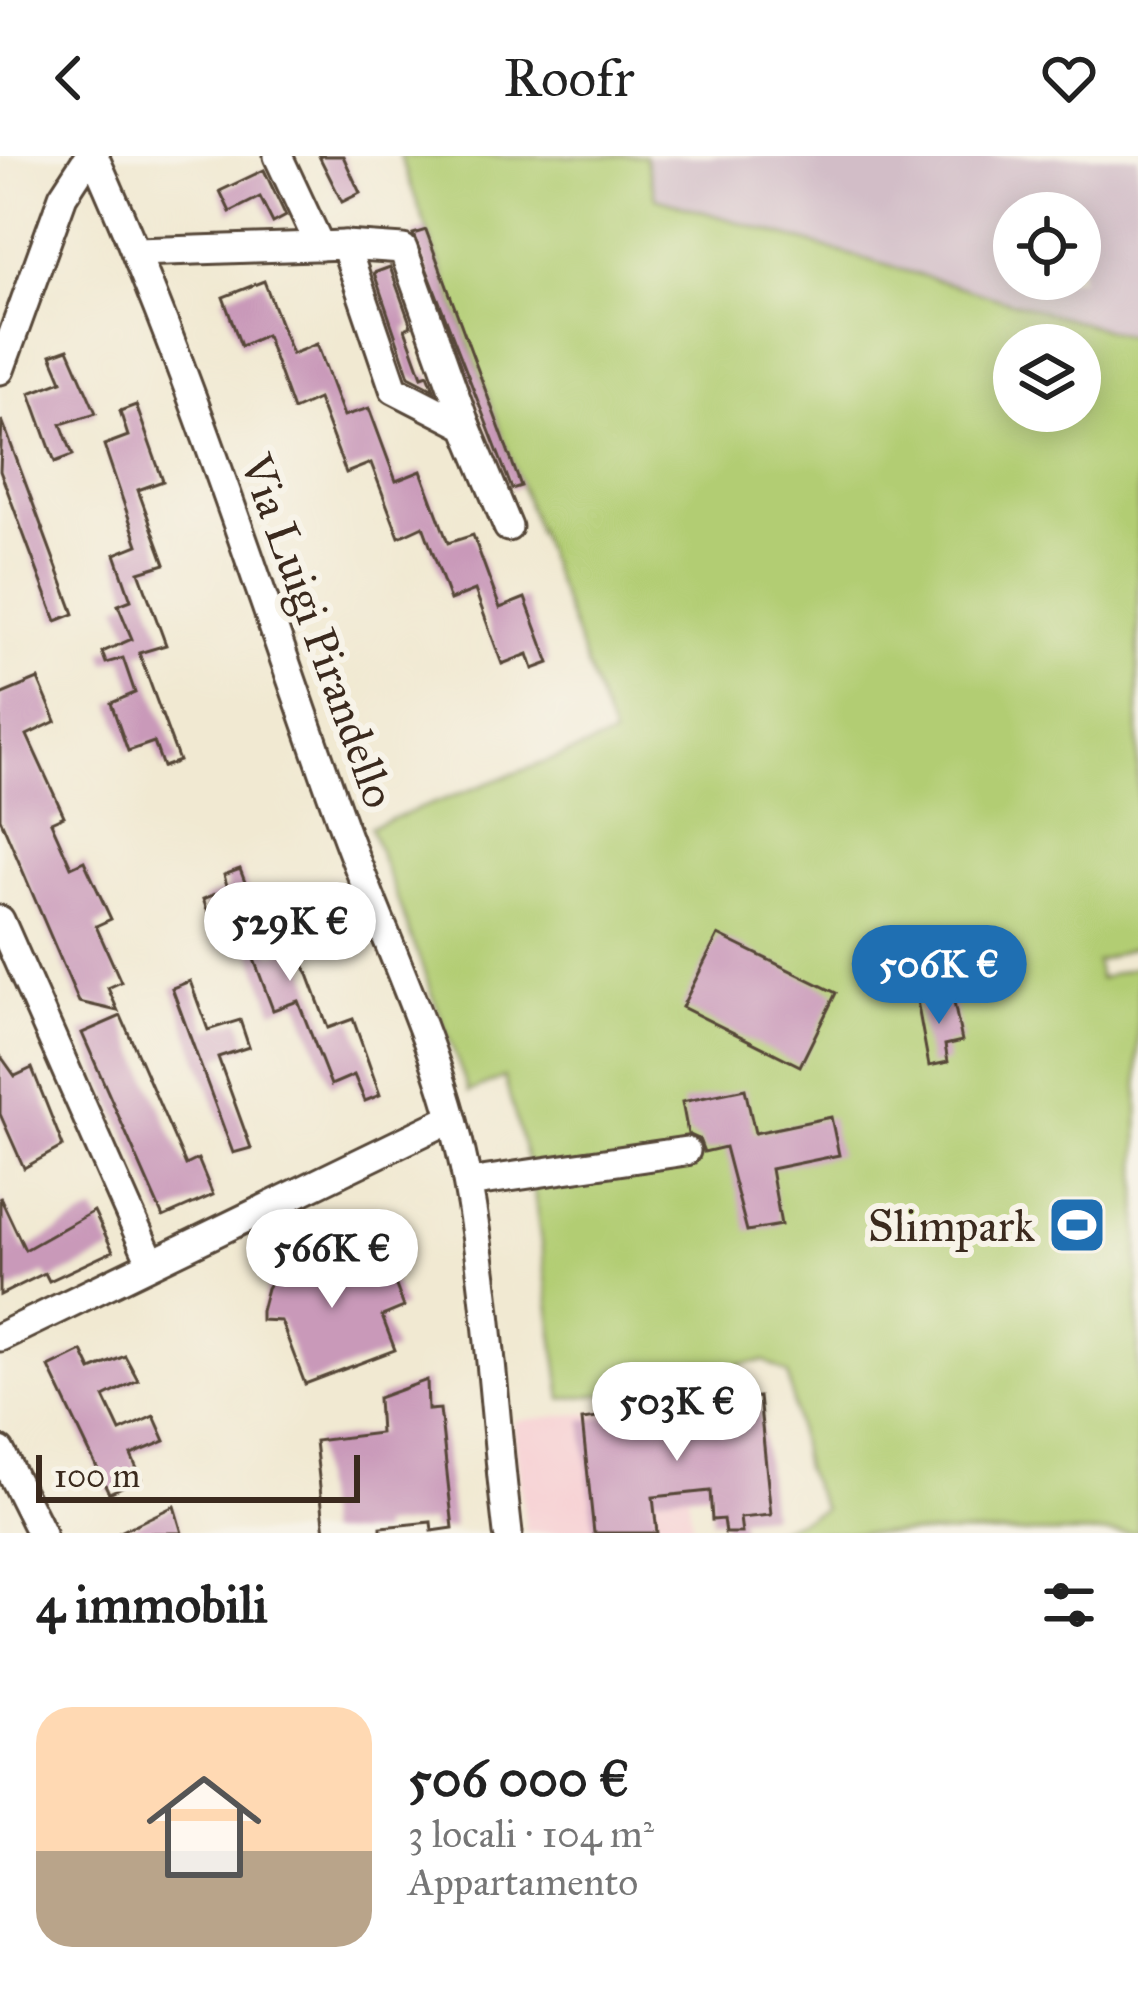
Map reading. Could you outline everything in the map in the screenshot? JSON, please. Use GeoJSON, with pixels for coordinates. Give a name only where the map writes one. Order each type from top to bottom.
{"type":"FeatureCollection","features":[{"type":"Feature","properties":{"kind":"street","name":"Via Luigi Pirandello"},"geometry":{"type":"LineString","coordinates":[[92,156],[137,252],[346,836],[419,1009],[452,1118],[468,1183],[508,1533]]}},
{"type":"Feature","properties":{"kind":"street"},"geometry":{"type":"LineString","coordinates":[[0,370],[63,196],[92,156]]}},
{"type":"Feature","properties":{"kind":"street"},"geometry":{"type":"LineString","coordinates":[[278,156],[333,246],[394,388],[466,426]]}},
{"type":"Feature","properties":{"kind":"street"},"geometry":{"type":"LineString","coordinates":[[137,252],[333,246],[403,249],[466,426],[508,526]]}},
{"type":"Feature","properties":{"kind":"street"},"geometry":{"type":"LineString","coordinates":[[0,920],[151,1262]]}},
{"type":"Feature","properties":{"kind":"street"},"geometry":{"type":"LineString","coordinates":[[0,1337],[452,1118]]}},
{"type":"Feature","properties":{"kind":"street"},"geometry":{"type":"LineString","coordinates":[[468,1183],[686,1151]]}},
{"type":"Feature","properties":{"kind":"street"},"geometry":{"type":"LineString","coordinates":[[0,1451],[40,1533]]}},
{"type":"Feature","properties":{"kind":"street"},"geometry":{"type":"LineString","coordinates":[[0,1516],[27,1503]]}},
{"type":"Feature","properties":{"kind":"shaded area"},"geometry":{"type":"Polygon","coordinates":[[[645,156],[1138,156],[1138,339],[1101,328],[1101,324],[1004,300],[1101,300],[1101,192],[993,192],[993,297],[655,198],[645,156]]]}},
{"type":"Feature","properties":{"kind":"shaded area"},"geometry":{"type":"Polygon","coordinates":[[[700,1401],[707,1493],[688,1494],[693,1533],[526,1533],[513,1421],[700,1401]]]}},
{"type":"Feature","properties":{"kind":"green space"},"geometry":{"type":"Polygon","coordinates":[[[400,156],[645,156],[656,198],[1087,324],[993,324],[993,432],[1101,432],[1101,328],[1138,339],[1138,946],[1096,962],[1099,979],[1138,966],[1138,1533],[770,1533],[824,1509],[804,1468],[788,1374],[765,1361],[739,1364],[741,1378],[562,1399],[532,1177],[504,1077],[469,1092],[370,827],[613,737],[400,156]]]}},
{"type":"Feature","properties":{"kind":"building"},"geometry":{"type":"Polygon","coordinates":[[[319,156],[343,156],[360,193],[342,202],[319,156]]]}},
{"type":"Feature","properties":{"kind":"building"},"geometry":{"type":"Polygon","coordinates":[[[264,170],[286,216],[273,223],[260,197],[230,212],[220,191],[264,170]]]}},
{"type":"Feature","properties":{"kind":"building"},"geometry":{"type":"Polygon","coordinates":[[[426,230],[521,486],[512,489],[413,234],[426,230]]]}},
{"type":"Feature","properties":{"kind":"building"},"geometry":{"type":"Polygon","coordinates":[[[390,267],[411,326],[405,329],[422,376],[428,374],[434,389],[409,376],[374,273],[390,267]]]}},
{"type":"Feature","properties":{"kind":"building"},"geometry":{"type":"Polygon","coordinates":[[[264,281],[292,354],[317,344],[344,416],[369,408],[396,481],[421,471],[448,543],[473,535],[500,608],[525,598],[549,663],[533,669],[528,654],[502,664],[475,590],[450,600],[423,526],[399,537],[371,463],[346,473],[318,399],[293,410],[266,335],[241,346],[223,297],[264,281]]]}},
{"type":"Feature","properties":{"kind":"building"},"geometry":{"type":"Polygon","coordinates":[[[68,349],[96,413],[61,424],[73,455],[55,462],[30,393],[62,381],[51,355],[68,349]]]}},
{"type":"Feature","properties":{"kind":"building"},"geometry":{"type":"Polygon","coordinates":[[[136,405],[163,481],[138,490],[165,564],[139,572],[166,645],[139,653],[179,761],[163,767],[154,742],[128,751],[111,703],[135,693],[123,658],[106,663],[102,652],[132,639],[118,605],[131,600],[115,554],[138,545],[104,445],[128,436],[120,411],[136,405]]]}},
{"type":"Feature","properties":{"kind":"building"},"geometry":{"type":"Polygon","coordinates":[[[2,420],[74,614],[56,621],[0,471],[2,420]]]}},
{"type":"Feature","properties":{"kind":"building"},"geometry":{"type":"Polygon","coordinates":[[[38,679],[56,721],[27,735],[64,816],[51,822],[71,867],[84,861],[111,919],[96,926],[121,982],[108,988],[118,1011],[79,1002],[0,818],[0,695],[38,679]]]}},
{"type":"Feature","properties":{"kind":"building"},"geometry":{"type":"Polygon","coordinates":[[[240,869],[272,954],[297,945],[328,1028],[353,1019],[380,1095],[365,1101],[354,1075],[331,1085],[298,1001],[273,1010],[246,938],[221,947],[203,899],[228,889],[224,875],[240,869]]]}},
{"type":"Feature","properties":{"kind":"building"},"geometry":{"type":"Polygon","coordinates":[[[718,935],[836,993],[800,1066],[682,1007],[718,935]]]}},
{"type":"Feature","properties":{"kind":"building"},"geometry":{"type":"Polygon","coordinates":[[[190,981],[208,1030],[240,1020],[249,1047],[218,1057],[251,1148],[233,1153],[172,988],[190,981]]]}},
{"type":"Feature","properties":{"kind":"building"},"geometry":{"type":"Polygon","coordinates":[[[952,993],[962,1041],[945,1045],[948,1062],[929,1066],[917,1001],[952,993]]]}},
{"type":"Feature","properties":{"kind":"building"},"geometry":{"type":"Polygon","coordinates":[[[121,1016],[186,1165],[198,1159],[213,1195],[163,1217],[82,1033],[121,1016]]]}},
{"type":"Feature","properties":{"kind":"building"},"geometry":{"type":"Polygon","coordinates":[[[0,1055],[15,1076],[32,1068],[63,1146],[24,1168],[0,1114],[0,1055]]]}},
{"type":"Feature","properties":{"kind":"building"},"geometry":{"type":"Polygon","coordinates":[[[745,1089],[755,1133],[831,1117],[839,1155],[771,1169],[781,1225],[747,1231],[725,1147],[704,1152],[699,1139],[688,1134],[682,1102],[745,1089]]]}},
{"type":"Feature","properties":{"kind":"building"},"geometry":{"type":"Polygon","coordinates":[[[0,1197],[25,1250],[94,1211],[113,1251],[49,1281],[45,1273],[0,1295],[0,1197]]]}},
{"type":"Feature","properties":{"kind":"building"},"geometry":{"type":"Polygon","coordinates":[[[318,1248],[348,1252],[375,1267],[396,1286],[404,1307],[382,1316],[395,1350],[305,1384],[281,1321],[261,1320],[261,1311],[267,1288],[285,1261],[318,1248]]]}},
{"type":"Feature","properties":{"kind":"building"},"geometry":{"type":"Polygon","coordinates":[[[82,1351],[91,1370],[125,1356],[138,1380],[104,1397],[120,1431],[154,1416],[165,1441],[131,1455],[141,1478],[109,1493],[49,1367],[82,1351]]]}},
{"type":"Feature","properties":{"kind":"building"},"geometry":{"type":"Polygon","coordinates":[[[427,1380],[428,1410],[440,1409],[453,1528],[432,1531],[431,1522],[381,1527],[381,1533],[325,1533],[315,1441],[380,1433],[378,1398],[427,1380]]]}},
{"type":"Feature","properties":{"kind":"building"},"geometry":{"type":"Polygon","coordinates":[[[759,1397],[771,1515],[740,1518],[742,1533],[725,1533],[723,1519],[712,1520],[710,1491],[653,1497],[657,1533],[594,1533],[582,1420],[759,1397]]]}},
{"type":"Feature","properties":{"kind":"building"},"geometry":{"type":"Polygon","coordinates":[[[174,1506],[182,1533],[118,1533],[174,1506]]]}},
{"type":"Feature","properties":{"kind":"place","name":"Slimpark"},"geometry":{"type":"Point","coordinates":[1077,1225]}}]}
